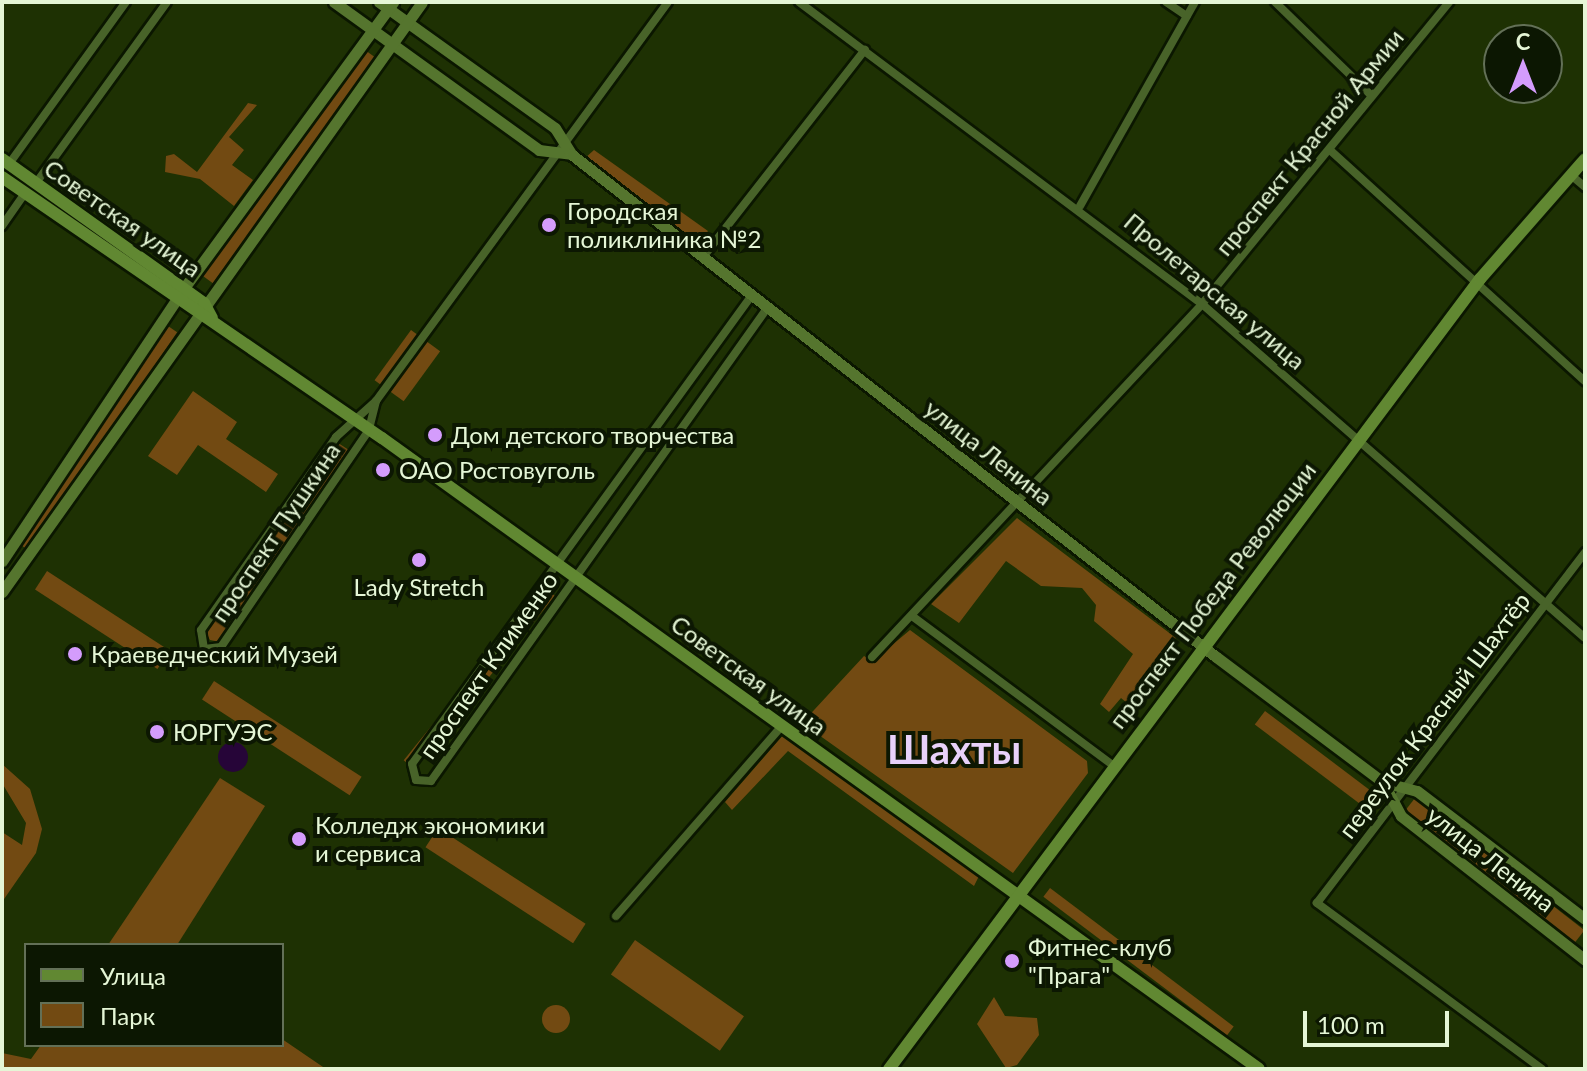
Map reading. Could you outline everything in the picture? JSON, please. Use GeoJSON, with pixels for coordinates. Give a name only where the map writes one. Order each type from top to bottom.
{"type":"FeatureCollection","features":[{"type":"Feature","properties":{"kind":"main road"},"geometry":{"type":"LineString","coordinates":[[334,2],[539,150],[557,155],[569,148]]}},
{"type":"Feature","properties":{"kind":"main road"},"geometry":{"type":"LineString","coordinates":[[2,592],[195,315],[422,2]]}},
{"type":"Feature","properties":{"kind":"main road"},"geometry":{"type":"LineString","coordinates":[[21,566],[3,557],[184,288],[373,30],[387,4]]}},
{"type":"Feature","properties":{"kind":"main road","name":"улица Ленина"},"geometry":{"type":"LineString","coordinates":[[387,4],[703,257],[1201,645],[1383,782],[1405,785],[1585,919]]}},
{"type":"Feature","properties":{"kind":"main road","name":"проспект Победа Революции"},"geometry":{"type":"LineString","coordinates":[[889,1069],[1111,764],[1480,279],[1585,159]]}},
{"type":"Feature","properties":{"kind":"main road","name":"Советская улица"},"geometry":{"type":"LineString","coordinates":[[5,161],[204,303],[212,318]]}},
{"type":"Feature","properties":{"kind":"main road","name":"Советская улица"},"geometry":{"type":"LineString","coordinates":[[2,177],[175,302],[195,315],[212,318],[351,416],[1017,891],[1259,1069]]}},
{"type":"Feature","properties":{"kind":"main road","name":"улица Ленина"},"geometry":{"type":"LineString","coordinates":[[1383,782],[1392,804],[1585,960]]}},
{"type":"Feature","properties":{"kind":"street"},"geometry":{"type":"LineString","coordinates":[[5,161],[126,2]]}},
{"type":"Feature","properties":{"kind":"street"},"geometry":{"type":"LineString","coordinates":[[36,183],[167,2]]}},
{"type":"Feature","properties":{"kind":"street"},"geometry":{"type":"LineString","coordinates":[[569,148],[668,2]]}},
{"type":"Feature","properties":{"kind":"street","name":"Пролетарская улица"},"geometry":{"type":"LineString","coordinates":[[799,2],[1080,206],[1202,304],[1546,600],[1585,638]]}},
{"type":"Feature","properties":{"kind":"street"},"geometry":{"type":"LineString","coordinates":[[1166,2],[1187,16]]}},
{"type":"Feature","properties":{"kind":"street"},"geometry":{"type":"LineString","coordinates":[[1080,206],[1195,2]]}},
{"type":"Feature","properties":{"kind":"street"},"geometry":{"type":"LineString","coordinates":[[1275,2],[1371,95]]}},
{"type":"Feature","properties":{"kind":"street","name":"проспект Красной Армии"},"geometry":{"type":"LineString","coordinates":[[872,657],[1202,304],[1331,151],[1371,95],[1449,2]]}},
{"type":"Feature","properties":{"kind":"street"},"geometry":{"type":"LineString","coordinates":[[703,257],[865,50]]}},
{"type":"Feature","properties":{"kind":"street"},"geometry":{"type":"LineString","coordinates":[[1331,151],[1480,279],[1585,381]]}},
{"type":"Feature","properties":{"kind":"street","name":"проспект Пушкина"},"geometry":{"type":"LineString","coordinates":[[376,401],[369,430],[221,647],[204,649],[201,630],[351,416],[376,401],[557,155]]}},
{"type":"Feature","properties":{"kind":"street"},"geometry":{"type":"LineString","coordinates":[[1572,176],[1585,187]]}},
{"type":"Feature","properties":{"kind":"street"},"geometry":{"type":"LineString","coordinates":[[2,226],[25,193]]}},
{"type":"Feature","properties":{"kind":"street","name":"проспект Клименко"},"geometry":{"type":"LineString","coordinates":[[752,295],[555,562],[412,764],[416,780],[431,781],[768,307]]}},
{"type":"Feature","properties":{"kind":"street","name":"переулок Красный Шахтёр"},"geometry":{"type":"LineString","coordinates":[[1542,1069],[1317,903],[1585,552]]}},
{"type":"Feature","properties":{"kind":"street"},"geometry":{"type":"LineString","coordinates":[[912,616],[1111,764]]}},
{"type":"Feature","properties":{"kind":"street"},"geometry":{"type":"LineString","coordinates":[[616,916],[782,726]]}},
{"type":"Feature","properties":{"kind":"green space"},"geometry":{"type":"Polygon","coordinates":[[[365,50],[376,58],[213,283],[202,275],[365,50]]]}},
{"type":"Feature","properties":{"kind":"green space"},"geometry":{"type":"Polygon","coordinates":[[[248,103],[257,105],[229,137],[244,150],[232,165],[253,180],[234,206],[200,179],[165,172],[166,156],[174,154],[197,172],[248,103]]]}},
{"type":"Feature","properties":{"kind":"green space"},"geometry":{"type":"Polygon","coordinates":[[[594,150],[708,231],[699,243],[585,158],[594,150]]]}},
{"type":"Feature","properties":{"kind":"green space"},"geometry":{"type":"Polygon","coordinates":[[[168,326],[177,332],[29,551],[20,545],[168,326]]]}},
{"type":"Feature","properties":{"kind":"green space"},"geometry":{"type":"Polygon","coordinates":[[[411,330],[440,351],[404,401],[375,380],[411,330]]]}},
{"type":"Feature","properties":{"kind":"green space"},"geometry":{"type":"Polygon","coordinates":[[[193,391],[237,422],[226,439],[278,474],[266,492],[198,445],[177,475],[148,456],[193,391]]]}},
{"type":"Feature","properties":{"kind":"green space"},"geometry":{"type":"Polygon","coordinates":[[[335,441],[352,452],[220,642],[210,640],[206,633],[335,441]]]}},
{"type":"Feature","properties":{"kind":"green space"},"geometry":{"type":"Polygon","coordinates":[[[1017,518],[1176,638],[1127,703],[1121,698],[1109,712],[1100,704],[1133,654],[1094,621],[1096,605],[1082,588],[1041,586],[1006,561],[959,623],[931,604],[1017,518]]]}},
{"type":"Feature","properties":{"kind":"green space"},"geometry":{"type":"Polygon","coordinates":[[[47,571],[169,651],[157,669],[35,589],[47,571]]]}},
{"type":"Feature","properties":{"kind":"green space"},"geometry":{"type":"Polygon","coordinates":[[[544,587],[555,596],[415,769],[404,760],[544,587]]]}},
{"type":"Feature","properties":{"kind":"green space"},"geometry":{"type":"Polygon","coordinates":[[[910,630],[1087,761],[1088,773],[1013,873],[802,723],[864,656],[873,661],[910,630]]]}},
{"type":"Feature","properties":{"kind":"green space"},"geometry":{"type":"Polygon","coordinates":[[[214,681],[362,777],[350,795],[202,699],[214,681]]]}},
{"type":"Feature","properties":{"kind":"green space"},"geometry":{"type":"Polygon","coordinates":[[[1265,711],[1372,792],[1362,805],[1255,725],[1265,711]]]}},
{"type":"Feature","properties":{"kind":"green space"},"geometry":{"type":"Polygon","coordinates":[[[783,735],[979,876],[974,886],[788,751],[732,810],[725,802],[783,735]]]}},
{"type":"Feature","properties":{"kind":"green space"},"geometry":{"type":"Polygon","coordinates":[[[2,764],[30,789],[42,829],[36,853],[2,902],[2,832],[22,845],[26,823],[2,783],[2,764]]]}},
{"type":"Feature","properties":{"kind":"green space"},"geometry":{"type":"Polygon","coordinates":[[[220,778],[265,806],[178,943],[109,943],[220,778]]]}},
{"type":"Feature","properties":{"kind":"green space"},"geometry":{"type":"Polygon","coordinates":[[[1415,798],[1584,930],[1573,945],[1404,812],[1415,798]]]}},
{"type":"Feature","properties":{"kind":"green space"},"geometry":{"type":"Polygon","coordinates":[[[438,828],[586,924],[573,943],[425,847],[438,828]]]}},
{"type":"Feature","properties":{"kind":"green space"},"geometry":{"type":"Polygon","coordinates":[[[1050,888],[1234,1026],[1227,1035],[1043,897],[1050,888]]]}},
{"type":"Feature","properties":{"kind":"green space"},"geometry":{"type":"Polygon","coordinates":[[[635,940],[744,1016],[720,1051],[611,974],[635,940]]]}},
{"type":"Feature","properties":{"kind":"green space"},"geometry":{"type":"Polygon","coordinates":[[[994,997],[1005,1016],[1037,1018],[1039,1035],[1017,1065],[1006,1068],[977,1024],[994,997]]]}},
{"type":"Feature","properties":{"kind":"green space"},"geometry":{"type":"Polygon","coordinates":[[[556,1005],[566,1009],[570,1019],[566,1029],[556,1033],[546,1029],[542,1019],[546,1009],[556,1005]]]}},
{"type":"Feature","properties":{"kind":"green space"},"geometry":{"type":"Polygon","coordinates":[[[284,1040],[326,1069],[2,1069],[2,1053],[31,1059],[40,1047],[284,1047],[284,1040]]]}},
{"type":"Feature","properties":{"kind":"shaded area"},"geometry":{"type":"Polygon","coordinates":[[[233,742],[239,743],[247,751],[247,763],[239,771],[233,772],[227,771],[219,763],[218,757],[219,751],[227,743],[233,742]]]}},
{"type":"Feature","properties":{"kind":"place","name":"Городская поликлиника №2"},"geometry":{"type":"Point","coordinates":[549,225]}},
{"type":"Feature","properties":{"kind":"place","name":"Дом детского творчества"},"geometry":{"type":"Point","coordinates":[435,435]}},
{"type":"Feature","properties":{"kind":"place","name":"ОАО Ростовуголь"},"geometry":{"type":"Point","coordinates":[383,470]}},
{"type":"Feature","properties":{"kind":"place","name":"Lady Stretch"},"geometry":{"type":"Point","coordinates":[419,560]}},
{"type":"Feature","properties":{"kind":"place","name":"Краеведческий Музей"},"geometry":{"type":"Point","coordinates":[75,654]}},
{"type":"Feature","properties":{"kind":"place","name":"ЮРГУЭС"},"geometry":{"type":"Point","coordinates":[157,732]}},
{"type":"Feature","properties":{"kind":"place","name":"Колледж экономики и сервиса"},"geometry":{"type":"Point","coordinates":[299,839]}},
{"type":"Feature","properties":{"kind":"place","name":"Фитнес-клуб \"Прага\""},"geometry":{"type":"Point","coordinates":[1012,961]}},
{"type":"Feature","properties":{"kind":"district","name":"Шахты"},"geometry":{"type":"Point","coordinates":[954,749]}}]}
